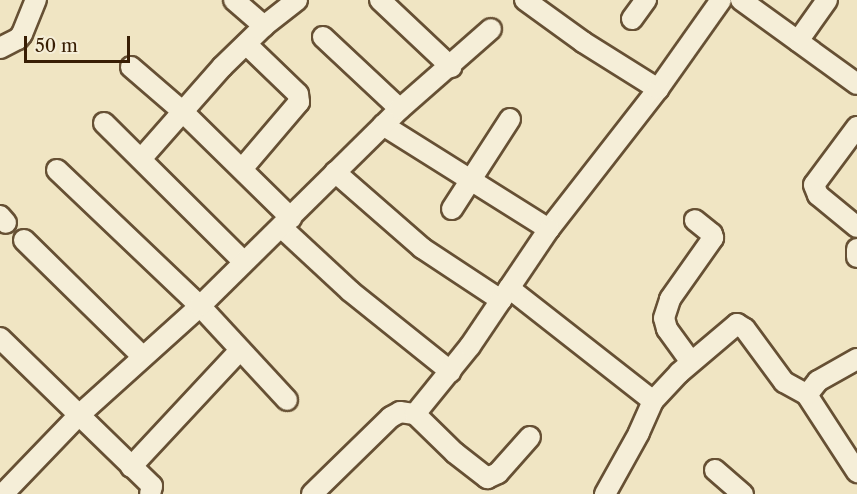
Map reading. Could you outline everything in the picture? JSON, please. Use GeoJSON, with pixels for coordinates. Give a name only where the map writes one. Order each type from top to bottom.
{"type":"FeatureCollection","features":[{"type":"Feature","properties":{"kind":"street"},"geometry":{"type":"LineString","coordinates":[[0,48],[18,39],[22,34],[36,0]]}},
{"type":"Feature","properties":{"kind":"street"},"geometry":{"type":"LineString","coordinates":[[234,0],[264,26]]}},
{"type":"Feature","properties":{"kind":"street"},"geometry":{"type":"LineString","coordinates":[[141,159],[182,111],[246,44],[264,26],[297,0]]}},
{"type":"Feature","properties":{"kind":"street"},"geometry":{"type":"LineString","coordinates":[[380,0],[451,67]]}},
{"type":"Feature","properties":{"kind":"street"},"geometry":{"type":"LineString","coordinates":[[525,0],[583,42],[658,89]]}},
{"type":"Feature","properties":{"kind":"street"},"geometry":{"type":"LineString","coordinates":[[632,20],[646,0]]}},
{"type":"Feature","properties":{"kind":"street"},"geometry":{"type":"LineString","coordinates":[[415,414],[451,372],[549,230],[658,89],[721,0]]}},
{"type":"Feature","properties":{"kind":"street"},"geometry":{"type":"LineString","coordinates":[[741,0],[857,84]]}},
{"type":"Feature","properties":{"kind":"street"},"geometry":{"type":"LineString","coordinates":[[798,41],[827,0]]}},
{"type":"Feature","properties":{"kind":"street"},"geometry":{"type":"LineString","coordinates":[[2,493],[78,416],[200,306],[383,125],[451,67],[491,29]]}},
{"type":"Feature","properties":{"kind":"street"},"geometry":{"type":"LineString","coordinates":[[323,37],[400,109]]}},
{"type":"Feature","properties":{"kind":"street"},"geometry":{"type":"LineString","coordinates":[[242,169],[299,102],[298,94],[246,44]]}},
{"type":"Feature","properties":{"kind":"street"},"geometry":{"type":"LineString","coordinates":[[131,67],[182,111],[242,169],[286,222],[350,291],[451,372]]}},
{"type":"Feature","properties":{"kind":"street"},"geometry":{"type":"LineString","coordinates":[[452,209],[510,120]]}},
{"type":"Feature","properties":{"kind":"street"},"geometry":{"type":"LineString","coordinates":[[104,123],[244,262]]}},
{"type":"Feature","properties":{"kind":"street"},"geometry":{"type":"LineString","coordinates":[[383,125],[549,230]]}},
{"type":"Feature","properties":{"kind":"street"},"geometry":{"type":"LineString","coordinates":[[857,127],[814,185],[818,195],[857,227]]}},
{"type":"Feature","properties":{"kind":"street"},"geometry":{"type":"LineString","coordinates":[[57,170],[200,306],[287,400]]}},
{"type":"Feature","properties":{"kind":"street"},"geometry":{"type":"LineString","coordinates":[[336,172],[422,248],[505,294],[653,401]]}},
{"type":"Feature","properties":{"kind":"street"},"geometry":{"type":"LineString","coordinates":[[691,363],[667,329],[664,318],[670,299],[713,238],[712,234],[695,220]]}},
{"type":"Feature","properties":{"kind":"street"},"geometry":{"type":"LineString","coordinates":[[24,240],[142,356]]}},
{"type":"Feature","properties":{"kind":"street"},"geometry":{"type":"LineString","coordinates":[[857,249],[857,257]]}},
{"type":"Feature","properties":{"kind":"street"},"geometry":{"type":"LineString","coordinates":[[605,494],[639,433],[653,401],[730,328],[740,325],[784,382],[807,395],[857,472]]}},
{"type":"Feature","properties":{"kind":"street"},"geometry":{"type":"LineString","coordinates":[[0,338],[152,486],[150,494]]}},
{"type":"Feature","properties":{"kind":"street"},"geometry":{"type":"LineString","coordinates":[[131,467],[240,350]]}},
{"type":"Feature","properties":{"kind":"street"},"geometry":{"type":"LineString","coordinates":[[807,395],[818,381],[857,359]]}},
{"type":"Feature","properties":{"kind":"street"},"geometry":{"type":"LineString","coordinates":[[320,492],[391,417],[400,411],[415,414],[455,453],[487,478],[498,473],[530,437]]}},
{"type":"Feature","properties":{"kind":"street"},"geometry":{"type":"LineString","coordinates":[[715,470],[743,494]]}}]}
